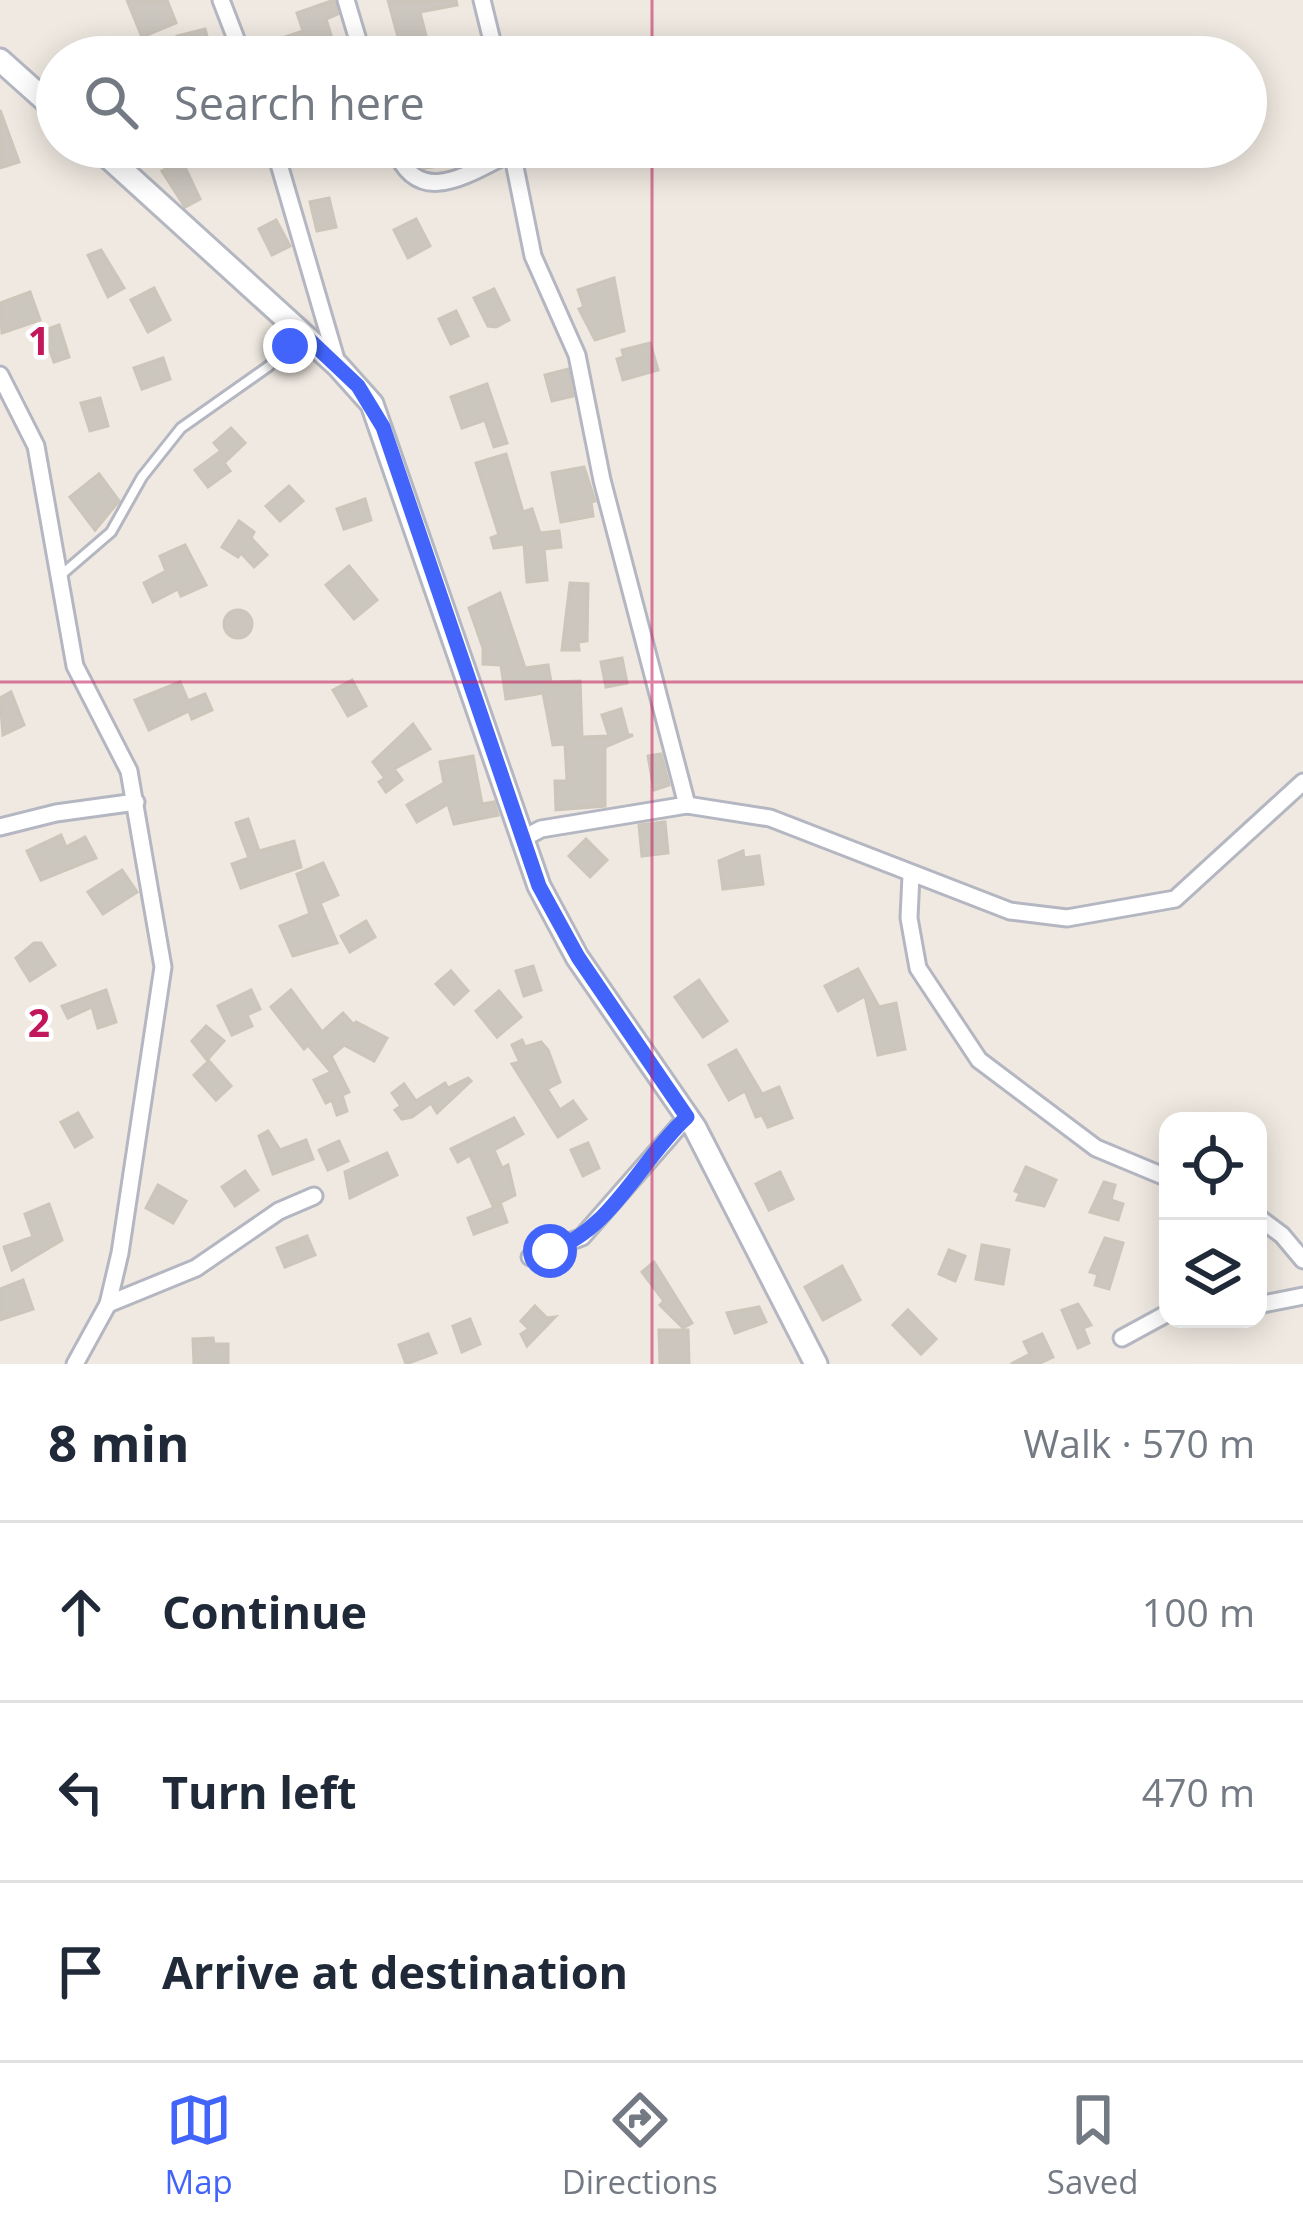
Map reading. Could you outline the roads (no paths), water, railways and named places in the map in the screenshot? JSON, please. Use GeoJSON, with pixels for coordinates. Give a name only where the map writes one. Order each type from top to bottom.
{"type":"FeatureCollection","features":[{"type":"Feature","properties":{"kind":"street"},"geometry":{"type":"LineString","coordinates":[[221,0],[235,36]]}},
{"type":"Feature","properties":{"kind":"street"},"geometry":{"type":"LineString","coordinates":[[346,0],[357,36]]}},
{"type":"Feature","properties":{"kind":"street"},"geometry":{"type":"LineString","coordinates":[[482,0],[491,36]]}},
{"type":"Feature","properties":{"kind":"street"},"geometry":{"type":"LineString","coordinates":[[0,60],[36,92]]}},
{"type":"Feature","properties":{"kind":"street"},"geometry":{"type":"LineString","coordinates":[[121,168],[338,366],[372,404],[520,840],[578,957],[687,1117],[817,1364]]}},
{"type":"Feature","properties":{"kind":"street"},"geometry":{"type":"LineString","coordinates":[[280,168],[338,366]]}},
{"type":"Feature","properties":{"kind":"street"},"geometry":{"type":"LineString","coordinates":[[402,168],[424,184],[440,184],[474,168]]}},
{"type":"Feature","properties":{"kind":"street"},"geometry":{"type":"LineString","coordinates":[[518,168],[533,256],[570,331],[602,480],[687,805]]}},
{"type":"Feature","properties":{"kind":"street"},"geometry":{"type":"LineString","coordinates":[[0,375],[36,446],[76,666],[129,771],[163,967],[109,1304],[75,1364]]}},
{"type":"Feature","properties":{"kind":"street"},"geometry":{"type":"LineString","coordinates":[[520,840],[541,829],[687,805],[770,818],[1029,916],[1067,918],[1149,907],[1192,888],[1303,782]]}},
{"type":"Feature","properties":{"kind":"street"},"geometry":{"type":"LineString","coordinates":[[0,827],[56,812],[136,802]]}},
{"type":"Feature","properties":{"kind":"street"},"geometry":{"type":"LineString","coordinates":[[911,875],[909,918],[918,968],[979,1060],[1096,1148],[1159,1174]]}},
{"type":"Feature","properties":{"kind":"street"},"geometry":{"type":"LineString","coordinates":[[530,1257],[582,1237],[687,1117]]}},
{"type":"Feature","properties":{"kind":"street"},"geometry":{"type":"LineString","coordinates":[[109,1304],[196,1268],[279,1211],[314,1196]]}},
{"type":"Feature","properties":{"kind":"street"},"geometry":{"type":"LineString","coordinates":[[1262,1220],[1282,1234],[1303,1260]]}},
{"type":"Feature","properties":{"kind":"street"},"geometry":{"type":"LineString","coordinates":[[1267,1303],[1303,1296]]}},
{"type":"Feature","properties":{"kind":"street"},"geometry":{"type":"LineString","coordinates":[[1122,1338],[1159,1317]]}},
{"type":"Feature","properties":{"kind":"lane"},"geometry":{"type":"LineString","coordinates":[[60,576],[111,532],[142,477],[181,428],[268,366],[302,333]]}}]}
